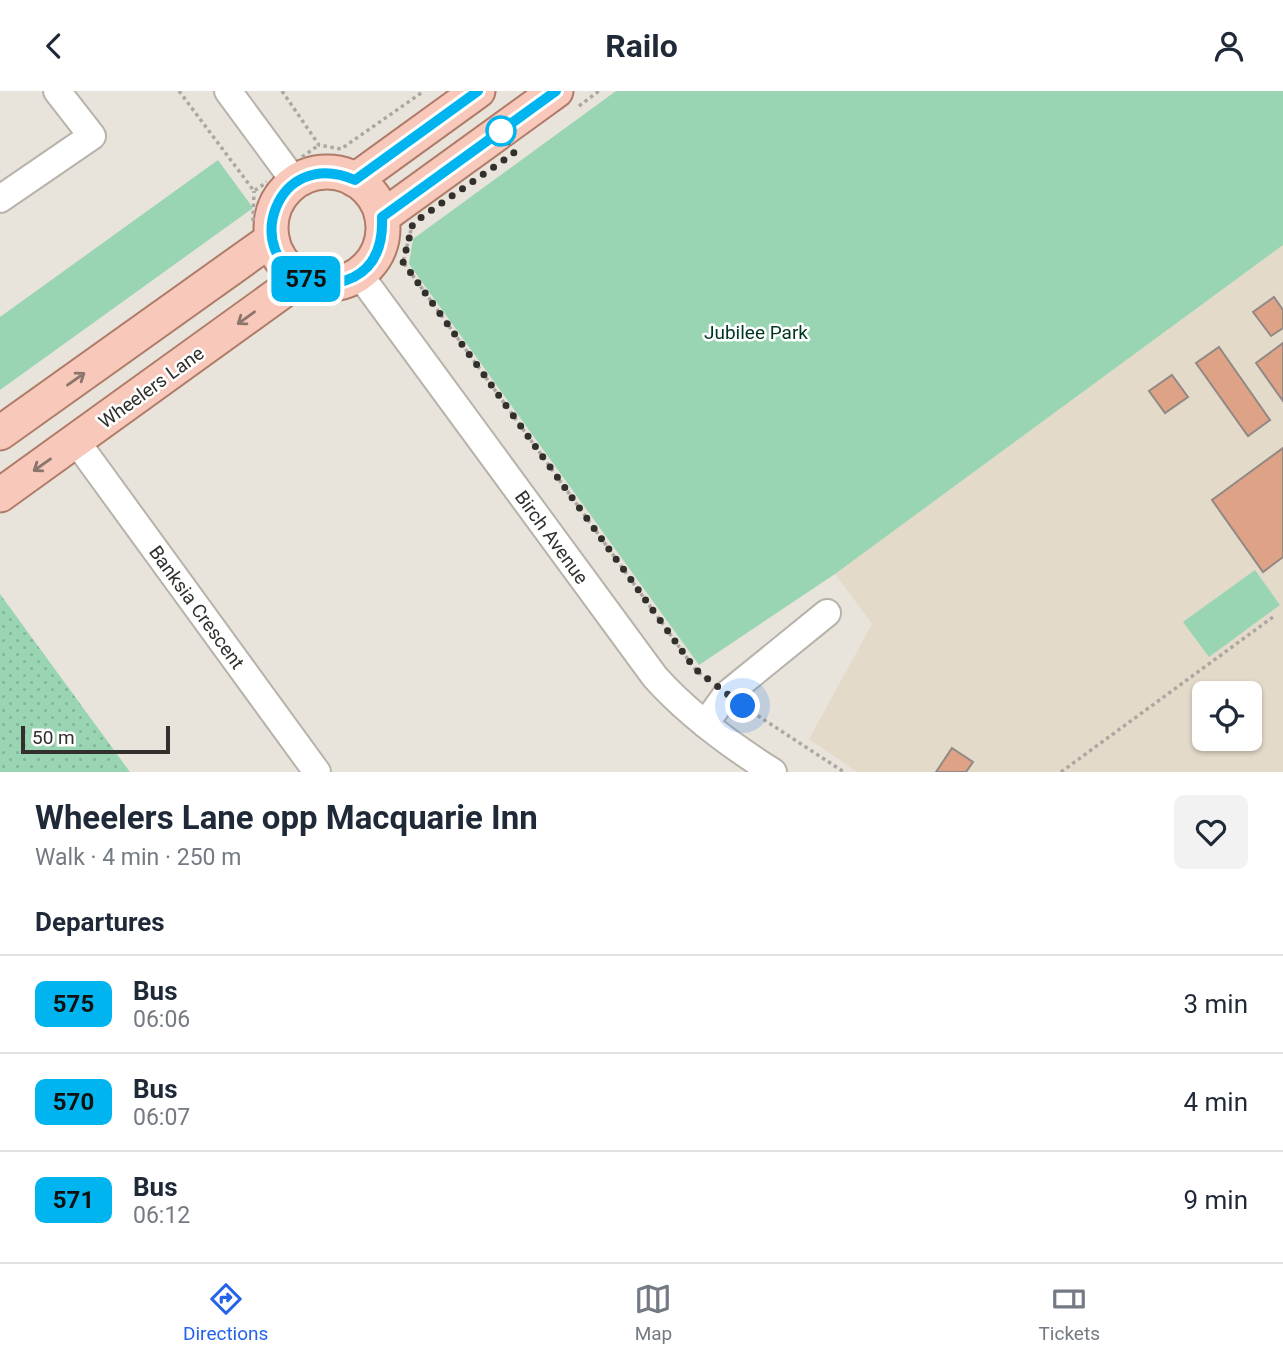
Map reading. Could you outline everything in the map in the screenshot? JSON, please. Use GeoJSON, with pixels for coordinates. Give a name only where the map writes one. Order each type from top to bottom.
{"type":"FeatureCollection","features":[{"type":"Feature","properties":{"kind":"main road"},"geometry":{"type":"LineString","coordinates":[[355,180],[478,91]]}},
{"type":"Feature","properties":{"kind":"main road"},"geometry":{"type":"LineString","coordinates":[[397,220],[355,180],[342,174],[313,174],[295,182],[283,194],[274,209],[272,239],[279,257],[301,278],[316,283],[345,281],[359,274],[371,263],[379,249],[383,233],[397,220],[567,99]]}},
{"type":"Feature","properties":{"kind":"main road"},"geometry":{"type":"LineString","coordinates":[[0,433],[272,239]]}},
{"type":"Feature","properties":{"kind":"main road","name":"Wheelers Lane"},"geometry":{"type":"LineString","coordinates":[[0,495],[301,278]]}},
{"type":"Feature","properties":{"kind":"street"},"geometry":{"type":"LineString","coordinates":[[0,199],[92,136],[57,91]]}},
{"type":"Feature","properties":{"kind":"street"},"geometry":{"type":"LineString","coordinates":[[228,91],[295,182]]}},
{"type":"Feature","properties":{"kind":"street","name":"Birch Avenue"},"geometry":{"type":"LineString","coordinates":[[359,274],[655,677],[677,701],[758,768]]}},
{"type":"Feature","properties":{"kind":"street","name":"Banksia Crescent"},"geometry":{"type":"LineString","coordinates":[[76,441],[317,772]]}},
{"type":"Feature","properties":{"kind":"street"},"geometry":{"type":"LineString","coordinates":[[705,724],[726,695],[827,613]]}},
{"type":"Feature","properties":{"kind":"path"},"geometry":{"type":"LineString","coordinates":[[282,91],[319,145],[341,149],[424,91]]}},
{"type":"Feature","properties":{"kind":"path"},"geometry":{"type":"LineString","coordinates":[[567,99],[599,91]]}},
{"type":"Feature","properties":{"kind":"path"},"geometry":{"type":"LineString","coordinates":[[397,220],[403,262],[695,669],[726,695],[844,772]]}},
{"type":"Feature","properties":{"kind":"path"},"geometry":{"type":"LineString","coordinates":[[1061,772],[1273,617]]}},
{"type":"Feature","properties":{"kind":"shaded area"},"geometry":{"type":"Polygon","coordinates":[[[1283,245],[1283,772],[857,772],[809,739],[872,624],[835,574],[1283,245]]]}},
{"type":"Feature","properties":{"kind":"green space","name":"Jubilee Park"},"geometry":{"type":"Polygon","coordinates":[[[616,91],[1283,91],[1283,245],[835,574],[699,665],[409,264],[413,239],[616,91]]]}},
{"type":"Feature","properties":{"kind":"green space"},"geometry":{"type":"Polygon","coordinates":[[[218,160],[253,208],[0,390],[0,317],[218,160]]]}},
{"type":"Feature","properties":{"kind":"green space"},"geometry":{"type":"Polygon","coordinates":[[[1255,570],[1280,605],[1209,657],[1183,622],[1255,570]]]}},
{"type":"Feature","properties":{"kind":"green space"},"geometry":{"type":"Polygon","coordinates":[[[0,594],[130,772],[0,772],[0,594]]]}},
{"type":"Feature","properties":{"kind":"building"},"geometry":{"type":"Polygon","coordinates":[[[1274,297],[1283,310],[1283,328],[1271,336],[1253,312],[1274,297]]]}},
{"type":"Feature","properties":{"kind":"building"},"geometry":{"type":"Polygon","coordinates":[[[1283,343],[1283,401],[1256,363],[1283,343]]]}},
{"type":"Feature","properties":{"kind":"building"},"geometry":{"type":"Polygon","coordinates":[[[1219,347],[1270,420],[1248,436],[1196,363],[1219,347]]]}},
{"type":"Feature","properties":{"kind":"building"},"geometry":{"type":"Polygon","coordinates":[[[1172,375],[1188,397],[1165,413],[1149,391],[1172,375]]]}},
{"type":"Feature","properties":{"kind":"building"},"geometry":{"type":"Polygon","coordinates":[[[1283,448],[1283,557],[1263,572],[1212,500],[1283,448]]]}},
{"type":"Feature","properties":{"kind":"building"},"geometry":{"type":"Polygon","coordinates":[[[952,748],[973,762],[966,772],[936,772],[952,748]]]}},
{"type":"Feature","properties":{"kind":"bus line","name":"575"},"geometry":{"type":"LineString","coordinates":[[478,91],[355,180],[342,174],[327,172],[313,174],[295,182],[283,194],[274,209],[272,239],[279,257],[301,278],[316,283],[331,284],[359,274],[371,263],[379,249],[383,233],[382,217],[556,91]]}},
{"type":"Feature","properties":{"kind":"route"},"geometry":{"type":"LineString","coordinates":[[501,131],[514,153],[413,223],[403,262],[695,669],[743,706]]}}]}
